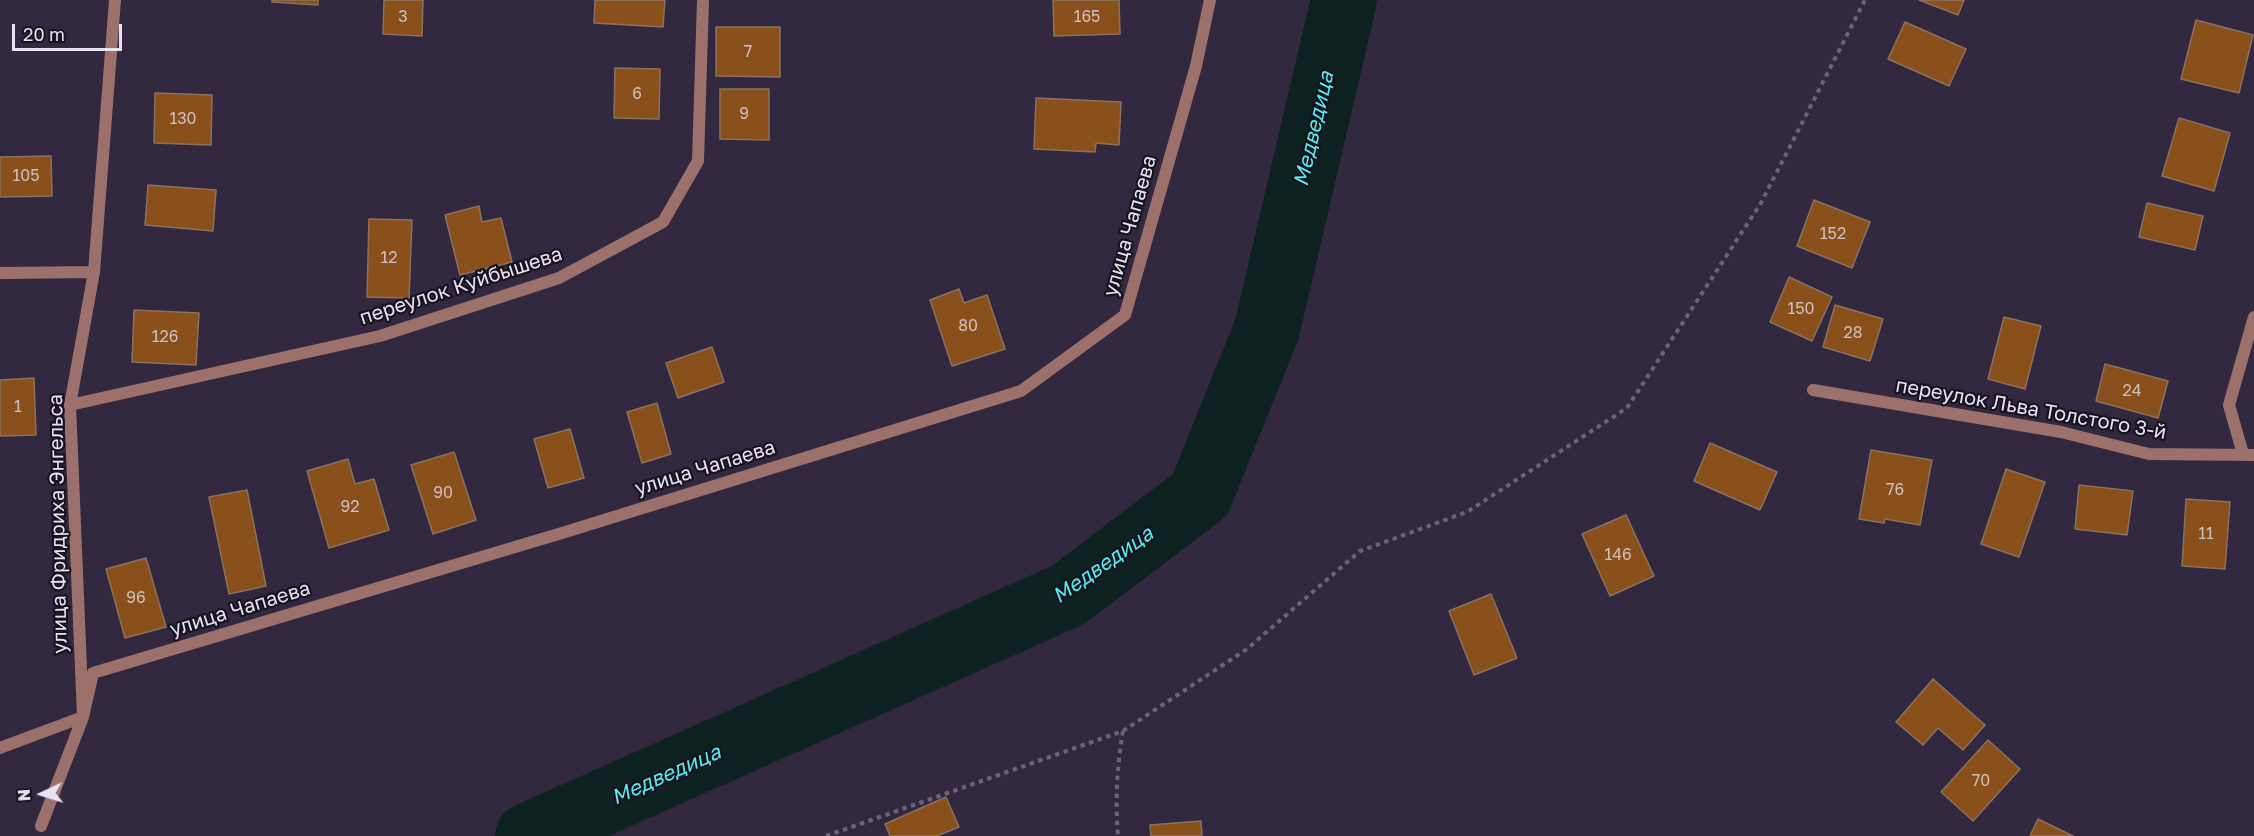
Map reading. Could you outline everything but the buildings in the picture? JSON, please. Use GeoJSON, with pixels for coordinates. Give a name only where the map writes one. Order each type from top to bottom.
{"type":"FeatureCollection","features":[{"type":"Feature","properties":{"kind":"street","name":"улица Фридриха Энгельса"},"geometry":{"type":"LineString","coordinates":[[41,826],[83,717],[70,405],[94,272],[115,0]]}},
{"type":"Feature","properties":{"kind":"street","name":"переулок Куйбышева"},"geometry":{"type":"LineString","coordinates":[[70,405],[380,336],[559,278],[663,222],[698,160],[703,0]]}},
{"type":"Feature","properties":{"kind":"street","name":"улица Чапаева"},"geometry":{"type":"LineString","coordinates":[[83,717],[93,673],[1022,391],[1125,315],[1196,66],[1210,0]]}},
{"type":"Feature","properties":{"kind":"street"},"geometry":{"type":"LineString","coordinates":[[0,273],[94,272]]}},
{"type":"Feature","properties":{"kind":"street","name":"переулок Льва Толстого 3-й"},"geometry":{"type":"LineString","coordinates":[[1813,390],[2061,432],[2149,454],[2248,454],[2229,405],[2254,317]]}},
{"type":"Feature","properties":{"kind":"street"},"geometry":{"type":"LineString","coordinates":[[0,748],[83,717]]}},
{"type":"Feature","properties":{"kind":"path"},"geometry":{"type":"LineString","coordinates":[[826,836],[1123,731],[1247,649],[1360,551],[1467,512],[1627,408],[1761,203],[1865,0]]}},
{"type":"Feature","properties":{"kind":"path"},"geometry":{"type":"LineString","coordinates":[[1118,836],[1117,764],[1123,731]]}},
{"type":"Feature","properties":{"kind":"waterway","name":"Медведица"},"geometry":{"type":"LineString","coordinates":[[528,836],[1068,595],[1200,495],[1267,329],[1344,0]]}}]}
